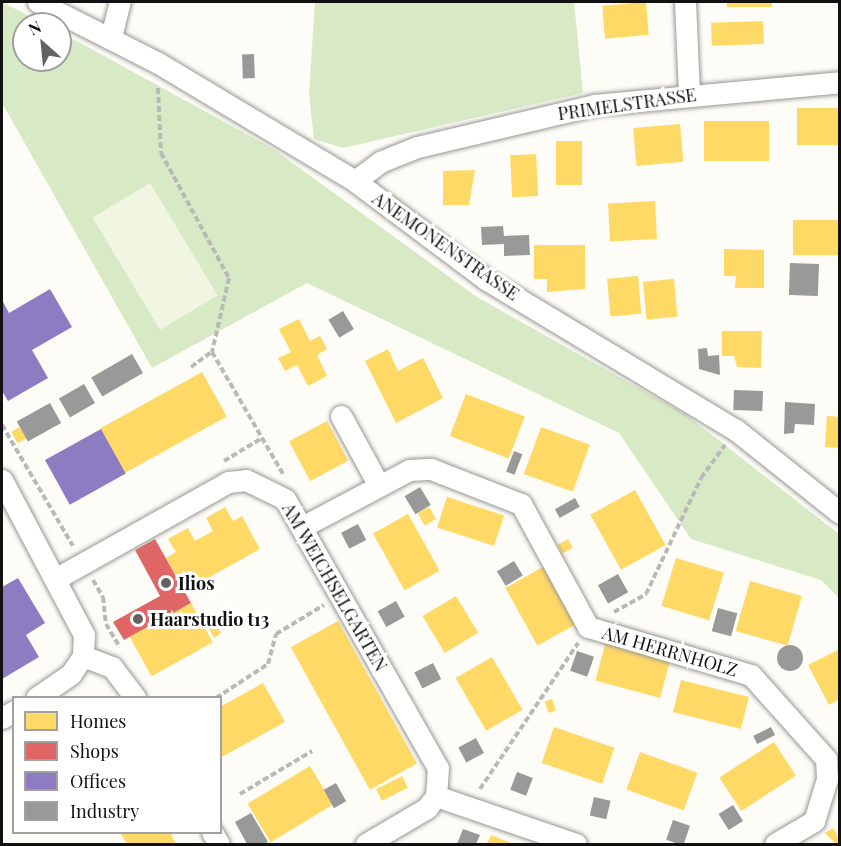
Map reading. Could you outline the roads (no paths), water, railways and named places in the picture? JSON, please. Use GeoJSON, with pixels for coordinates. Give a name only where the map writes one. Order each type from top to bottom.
{"type":"FeatureCollection","features":[{"type":"Feature","properties":{"kind":"street","name":"ANEMONENSTRASSE"},"geometry":{"type":"LineString","coordinates":[[38,2],[111,37],[158,63],[355,181],[487,280],[736,430],[840,513]]}},
{"type":"Feature","properties":{"kind":"street"},"geometry":{"type":"LineString","coordinates":[[111,37],[120,2]]}},
{"type":"Feature","properties":{"kind":"street"},"geometry":{"type":"LineString","coordinates":[[685,2],[689,95]]}},
{"type":"Feature","properties":{"kind":"street","name":"PRIMELSTRASSE"},"geometry":{"type":"LineString","coordinates":[[355,181],[380,162],[417,147],[594,105],[840,82]]}},
{"type":"Feature","properties":{"kind":"street"},"geometry":{"type":"LineString","coordinates":[[341,416],[378,484]]}},
{"type":"Feature","properties":{"kind":"street","name":"AM HERRNHOLZ"},"geometry":{"type":"LineString","coordinates":[[302,527],[378,484],[410,470],[431,469],[521,504],[588,627],[751,675],[833,757],[814,821],[775,844]]}},
{"type":"Feature","properties":{"kind":"street"},"geometry":{"type":"LineString","coordinates":[[2,480],[82,627],[83,656],[71,674],[39,696]]}},
{"type":"Feature","properties":{"kind":"street","name":"AM WEICHSELGARTEN"},"geometry":{"type":"LineString","coordinates":[[57,578],[228,482],[246,480],[271,489],[285,499],[302,527],[438,768],[436,796]]}},
{"type":"Feature","properties":{"kind":"street"},"geometry":{"type":"LineString","coordinates":[[83,656],[112,667],[134,696]]}},
{"type":"Feature","properties":{"kind":"street"},"geometry":{"type":"LineString","coordinates":[[366,844],[427,808],[436,796],[576,844]]}},
{"type":"Feature","properties":{"kind":"place","name":"Ilios"},"geometry":{"type":"Point","coordinates":[166,583]}},
{"type":"Feature","properties":{"kind":"place","name":"Haarstudio t13"},"geometry":{"type":"Point","coordinates":[138,619]}}]}
